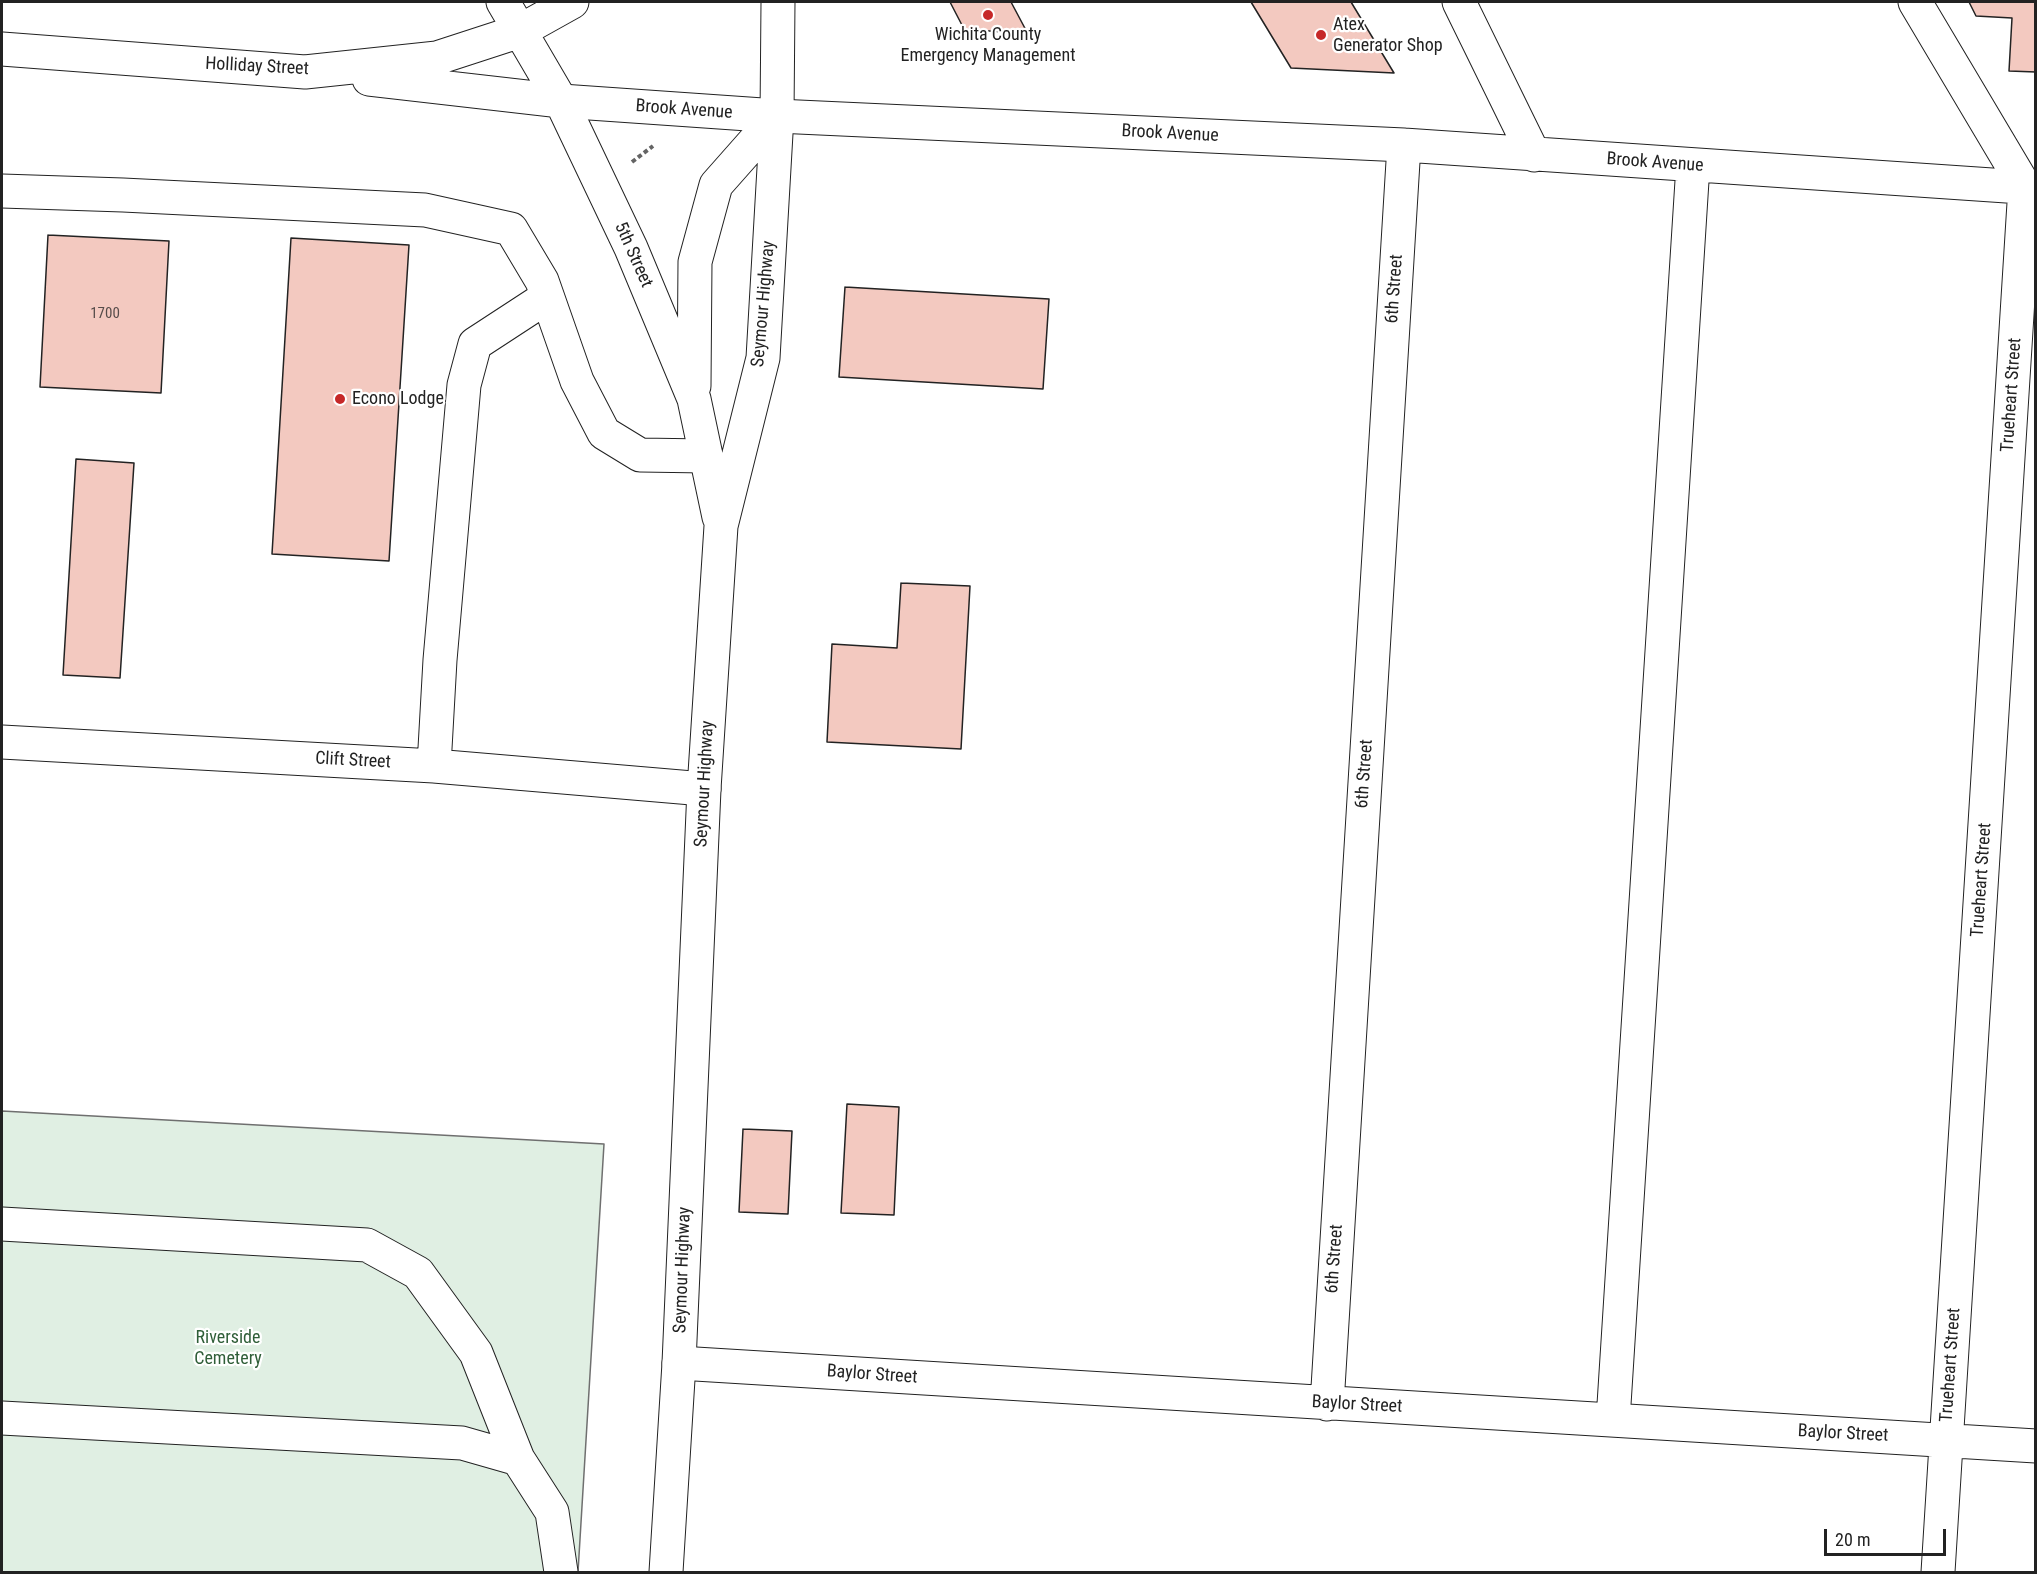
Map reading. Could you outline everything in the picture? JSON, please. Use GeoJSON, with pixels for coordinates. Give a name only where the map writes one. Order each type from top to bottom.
{"type":"FeatureCollection","features":[{"type":"Feature","properties":{"kind":"street","name":"5th Street"},"geometry":{"type":"LineString","coordinates":[[503,2],[561,101],[631,248],[694,399],[721,526]]}},
{"type":"Feature","properties":{"kind":"street","name":"Holliday Street"},"geometry":{"type":"LineString","coordinates":[[2,49],[305,72],[437,58],[520,31],[572,2]]}},
{"type":"Feature","properties":{"kind":"street","name":"Seymour Highway"},"geometry":{"type":"LineString","coordinates":[[666,1572],[680,1363],[704,789],[721,526],[763,358],[777,116],[778,2]]}},
{"type":"Feature","properties":{"kind":"street"},"geometry":{"type":"LineString","coordinates":[[1459,2],[1534,155]]}},
{"type":"Feature","properties":{"kind":"street"},"geometry":{"type":"LineString","coordinates":[[1915,2],[2030,188]]}},
{"type":"Feature","properties":{"kind":"street","name":"Brook Avenue"},"geometry":{"type":"LineString","coordinates":[[305,72],[561,101],[777,116],[1404,145],[2030,188]]}},
{"type":"Feature","properties":{"kind":"street"},"geometry":{"type":"LineString","coordinates":[[694,399],[695,262],[716,185],[777,116]]}},
{"type":"Feature","properties":{"kind":"street","name":"6th Street"},"geometry":{"type":"LineString","coordinates":[[1327,1404],[1404,145]]}},
{"type":"Feature","properties":{"kind":"street"},"geometry":{"type":"LineString","coordinates":[[1613,1420],[1693,165]]}},
{"type":"Feature","properties":{"kind":"street","name":"Trueheart Street"},"geometry":{"type":"LineString","coordinates":[[1938,1572],[2030,188]]}},
{"type":"Feature","properties":{"kind":"street"},"geometry":{"type":"LineString","coordinates":[[2,191],[425,210],[511,229],[542,281],[577,381],[604,433],[640,455],[706,456]]}},
{"type":"Feature","properties":{"kind":"street"},"geometry":{"type":"LineString","coordinates":[[434,766],[441,649],[464,385],[475,344],[547,297]]}},
{"type":"Feature","properties":{"kind":"street","name":"Clift Street"},"geometry":{"type":"LineString","coordinates":[[2,742],[434,766],[704,789]]}},
{"type":"Feature","properties":{"kind":"street"},"geometry":{"type":"LineString","coordinates":[[2,1224],[367,1245],[418,1273],[476,1353],[518,1459],[552,1512],[561,1572]]}},
{"type":"Feature","properties":{"kind":"street","name":"Baylor Street"},"geometry":{"type":"LineString","coordinates":[[680,1363],[2036,1446]]}},
{"type":"Feature","properties":{"kind":"street"},"geometry":{"type":"LineString","coordinates":[[2,1418],[462,1443],[518,1459]]}},
{"type":"Feature","properties":{"kind":"path"},"geometry":{"type":"LineString","coordinates":[[632,162],[653,146],[663,148]]}},
{"type":"Feature","properties":{"kind":"green space","name":"Riverside Cemetery"},"geometry":{"type":"Polygon","coordinates":[[[2,1111],[604,1144],[578,1572],[2,1572],[2,1111]]]}},
{"type":"Feature","properties":{"kind":"building","name":"Wichita County Emergency Management"},"geometry":{"type":"Polygon","coordinates":[[[950,2],[1011,2],[1028,34],[964,29],[950,2]]]}},
{"type":"Feature","properties":{"kind":"building","name":"Atex Generator Shop"},"geometry":{"type":"Polygon","coordinates":[[[1251,2],[1351,2],[1394,73],[1291,68],[1251,2]]]}},
{"type":"Feature","properties":{"kind":"building"},"geometry":{"type":"Polygon","coordinates":[[[1969,2],[2036,2],[2036,72],[2009,71],[2012,18],[1976,16],[1969,2]]]}},
{"type":"Feature","properties":{"kind":"building"},"geometry":{"type":"Polygon","coordinates":[[[48,235],[169,241],[161,393],[40,387],[48,235]]]}},
{"type":"Feature","properties":{"kind":"building","name":"Econo Lodge"},"geometry":{"type":"Polygon","coordinates":[[[291,238],[409,245],[389,561],[272,554],[291,238]]]}},
{"type":"Feature","properties":{"kind":"building"},"geometry":{"type":"Polygon","coordinates":[[[845,287],[1049,299],[1043,389],[839,377],[845,287]]]}},
{"type":"Feature","properties":{"kind":"building"},"geometry":{"type":"Polygon","coordinates":[[[76,459],[134,463],[120,678],[63,675],[76,459]]]}},
{"type":"Feature","properties":{"kind":"building"},"geometry":{"type":"Polygon","coordinates":[[[901,583],[970,586],[961,749],[827,742],[832,644],[897,648],[901,583]]]}},
{"type":"Feature","properties":{"kind":"building"},"geometry":{"type":"Polygon","coordinates":[[[847,1104],[899,1107],[894,1215],[841,1213],[847,1104]]]}},
{"type":"Feature","properties":{"kind":"building"},"geometry":{"type":"Polygon","coordinates":[[[743,1129],[792,1131],[788,1214],[739,1212],[743,1129]]]}},
{"type":"Feature","properties":{"kind":"place","name":"Wichita County Emergency Management"},"geometry":{"type":"Point","coordinates":[988,15]}},
{"type":"Feature","properties":{"kind":"place","name":"Atex Generator Shop"},"geometry":{"type":"Point","coordinates":[1321,35]}},
{"type":"Feature","properties":{"kind":"place","name":"Econo Lodge"},"geometry":{"type":"Point","coordinates":[340,399]}}]}
